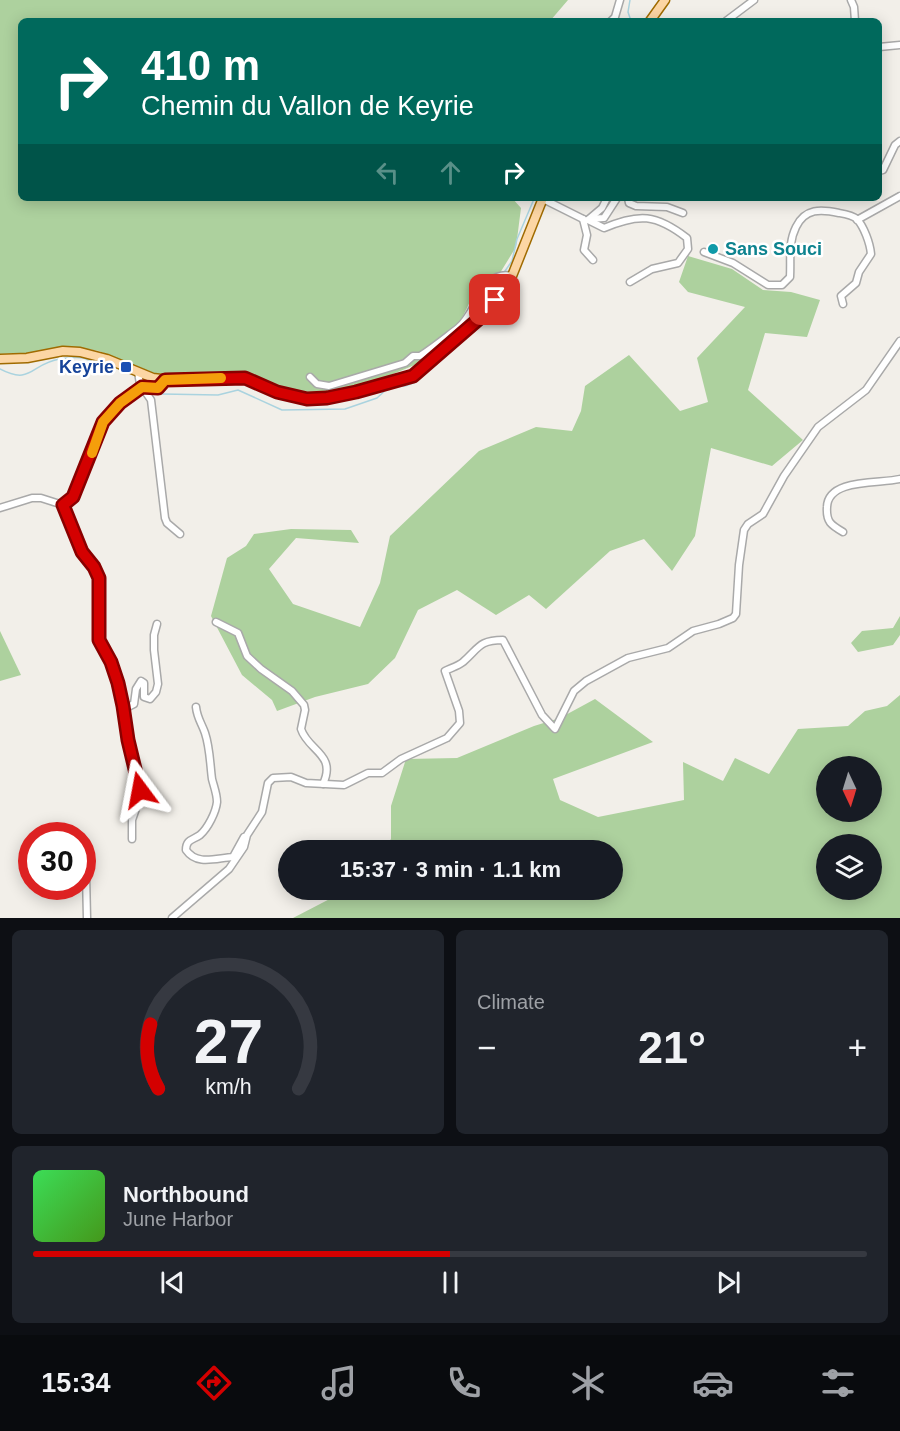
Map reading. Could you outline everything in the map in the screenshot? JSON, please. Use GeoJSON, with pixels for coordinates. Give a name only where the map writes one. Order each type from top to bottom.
{"type":"FeatureCollection","features":[{"type":"Feature","properties":{"kind":"main road"},"geometry":{"type":"LineString","coordinates":[[652,18],[665,0]]}},
{"type":"Feature","properties":{"kind":"main road"},"geometry":{"type":"LineString","coordinates":[[0,359],[27,358],[72,351],[107,359],[165,380],[245,378],[277,392],[307,399],[327,398],[413,376],[493,304],[512,276],[540,201]]}},
{"type":"Feature","properties":{"kind":"street"},"geometry":{"type":"LineString","coordinates":[[614,18],[620,0]]}},
{"type":"Feature","properties":{"kind":"street"},"geometry":{"type":"LineString","coordinates":[[730,18],[754,0]]}},
{"type":"Feature","properties":{"kind":"street"},"geometry":{"type":"LineString","coordinates":[[851,0],[854,18]]}},
{"type":"Feature","properties":{"kind":"street"},"geometry":{"type":"LineString","coordinates":[[882,46],[900,45]]}},
{"type":"Feature","properties":{"kind":"street"},"geometry":{"type":"LineString","coordinates":[[882,168],[895,145],[900,141]]}},
{"type":"Feature","properties":{"kind":"street"},"geometry":{"type":"LineString","coordinates":[[857,220],[900,196]]}},
{"type":"Feature","properties":{"kind":"street"},"geometry":{"type":"LineString","coordinates":[[548,201],[604,228],[631,219],[654,218],[663,221],[687,238],[688,249],[678,263],[652,269],[630,282]]}},
{"type":"Feature","properties":{"kind":"street"},"geometry":{"type":"LineString","coordinates":[[587,219],[602,208],[606,201]]}},
{"type":"Feature","properties":{"kind":"street"},"geometry":{"type":"LineString","coordinates":[[587,219],[604,218],[615,201]]}},
{"type":"Feature","properties":{"kind":"street"},"geometry":{"type":"LineString","coordinates":[[629,201],[636,206],[667,207],[683,213]]}},
{"type":"Feature","properties":{"kind":"street"},"geometry":{"type":"LineString","coordinates":[[704,252],[733,264],[768,285],[782,285],[790,277],[791,239],[805,214],[824,209],[851,216],[857,220],[870,245],[871,254],[859,272],[856,283],[841,296],[843,304]]}},
{"type":"Feature","properties":{"kind":"street"},"geometry":{"type":"LineString","coordinates":[[587,219],[584,249],[593,260]]}},
{"type":"Feature","properties":{"kind":"street"},"geometry":{"type":"LineString","coordinates":[[310,377],[317,384],[329,386],[397,366],[413,356],[420,356],[462,330],[486,286],[506,274],[512,276]]}},
{"type":"Feature","properties":{"kind":"street"},"geometry":{"type":"LineString","coordinates":[[172,918],[229,869],[244,847],[247,836],[262,812],[268,783],[273,778],[291,777],[306,783],[344,785],[368,773],[382,773],[401,759],[447,738],[460,723],[459,711],[446,671],[462,662],[476,646],[490,640],[503,640],[542,715],[555,729],[574,691],[586,681],[627,658],[668,648],[693,631],[733,618],[736,614],[744,530],[748,524],[763,514],[802,448],[818,427],[866,390],[900,341]]}},
{"type":"Feature","properties":{"kind":"street"},"geometry":{"type":"LineString","coordinates":[[138,372],[142,387],[151,400],[165,518],[167,523],[180,534]]}},
{"type":"Feature","properties":{"kind":"street"},"geometry":{"type":"LineString","coordinates":[[151,400],[165,380]]}},
{"type":"Feature","properties":{"kind":"street"},"geometry":{"type":"LineString","coordinates":[[63,505],[73,497],[103,422],[120,403],[142,387],[158,388]]}},
{"type":"Feature","properties":{"kind":"street"},"geometry":{"type":"LineString","coordinates":[[843,532],[827,520],[827,502],[833,492],[863,482],[887,482],[900,479]]}},
{"type":"Feature","properties":{"kind":"street"},"geometry":{"type":"LineString","coordinates":[[0,508],[32,498],[41,498],[63,505]]}},
{"type":"Feature","properties":{"kind":"street"},"geometry":{"type":"LineString","coordinates":[[63,505],[82,552],[94,567],[99,578],[99,640],[111,662],[123,703],[128,740],[140,790],[132,820],[132,838]]}},
{"type":"Feature","properties":{"kind":"street"},"geometry":{"type":"LineString","coordinates":[[216,622],[238,633],[243,640],[247,656],[301,700],[305,711],[301,723],[302,734],[316,748],[326,763],[326,776],[323,784]]}},
{"type":"Feature","properties":{"kind":"street"},"geometry":{"type":"LineString","coordinates":[[123,703],[128,706],[134,704],[136,688],[141,681],[144,683],[144,697],[150,699],[156,692],[158,684],[154,635],[157,624]]}},
{"type":"Feature","properties":{"kind":"street"},"geometry":{"type":"LineString","coordinates":[[196,707],[197,718],[205,732],[217,800],[214,813],[205,829],[200,835],[189,840],[185,847],[186,850],[192,857],[202,860],[233,857],[242,838],[247,836]]}},
{"type":"Feature","properties":{"kind":"street"},"geometry":{"type":"LineString","coordinates":[[87,900],[87,918]]}},
{"type":"Feature","properties":{"kind":"green space"},"geometry":{"type":"Polygon","coordinates":[[[0,0],[568,0],[553,18],[18,18],[18,201],[515,201],[521,208],[516,247],[500,273],[474,293],[455,333],[417,364],[374,382],[329,395],[285,389],[244,374],[199,378],[154,373],[99,351],[70,346],[28,353],[0,354],[0,0]]]}},
{"type":"Feature","properties":{"kind":"green space"},"geometry":{"type":"Polygon","coordinates":[[[688,256],[732,269],[763,290],[791,292],[820,300],[807,337],[765,333],[748,390],[803,440],[772,466],[711,448],[695,536],[672,571],[644,539],[610,551],[546,609],[529,595],[496,615],[457,590],[418,610],[395,658],[368,684],[315,697],[277,711],[272,700],[242,675],[211,616],[227,558],[246,546],[254,534],[291,529],[351,530],[359,543],[296,538],[269,569],[293,604],[360,627],[380,583],[390,536],[479,451],[536,427],[572,431],[581,411],[585,386],[629,355],[680,411],[708,402],[697,358],[745,307],[688,292],[679,282],[688,256]]]}},
{"type":"Feature","properties":{"kind":"green space"},"geometry":{"type":"Polygon","coordinates":[[[900,616],[900,635],[893,645],[858,652],[851,643],[862,631],[893,628],[900,616]]]}},
{"type":"Feature","properties":{"kind":"green space"},"geometry":{"type":"Polygon","coordinates":[[[0,631],[21,675],[0,681],[0,631]]]}},
{"type":"Feature","properties":{"kind":"green space"},"geometry":{"type":"Polygon","coordinates":[[[900,695],[900,918],[293,918],[328,900],[623,900],[623,840],[390,840],[391,806],[406,759],[457,758],[534,726],[560,718],[595,699],[653,742],[553,779],[560,800],[598,817],[684,800],[683,762],[723,781],[735,758],[769,774],[798,729],[848,726],[865,711],[887,706],[900,695]]]}},
{"type":"Feature","properties":{"kind":"waterway"},"geometry":{"type":"LineString","coordinates":[[630,0],[628,12],[630,18]]}},
{"type":"Feature","properties":{"kind":"waterway"},"geometry":{"type":"LineString","coordinates":[[505,271],[512,261],[517,239],[533,201]]}},
{"type":"Feature","properties":{"kind":"waterway"},"geometry":{"type":"LineString","coordinates":[[470,321],[499,280]]}},
{"type":"Feature","properties":{"kind":"waterway"},"geometry":{"type":"LineString","coordinates":[[162,394],[218,395],[238,390],[282,410],[345,409],[377,398],[389,387],[405,386],[416,382],[446,353]]}},
{"type":"Feature","properties":{"kind":"waterway"},"geometry":{"type":"LineString","coordinates":[[0,369],[19,375],[31,372],[50,361],[74,358],[114,366]]}},
{"type":"Feature","properties":{"kind":"slow traffic"},"geometry":{"type":"LineString","coordinates":[[92,453],[103,422],[120,403],[142,387],[158,388],[165,380],[221,378]]}},
{"type":"Feature","properties":{"kind":"place","name":"Sans Souci"},"geometry":{"type":"Point","coordinates":[713,249]}},
{"type":"Feature","properties":{"kind":"place","name":"Keyrie"},"geometry":{"type":"Point","coordinates":[126,367]}},
{"type":"Feature","properties":{"kind":"route"},"geometry":{"type":"LineString","coordinates":[[140,790],[118,683],[111,662],[99,640],[99,578],[94,567],[82,552],[63,505],[73,497],[103,422],[120,403],[142,387],[158,388],[165,380],[237,377],[251,380],[277,392],[317,399],[407,379],[481,317],[495,300]]}}]}
